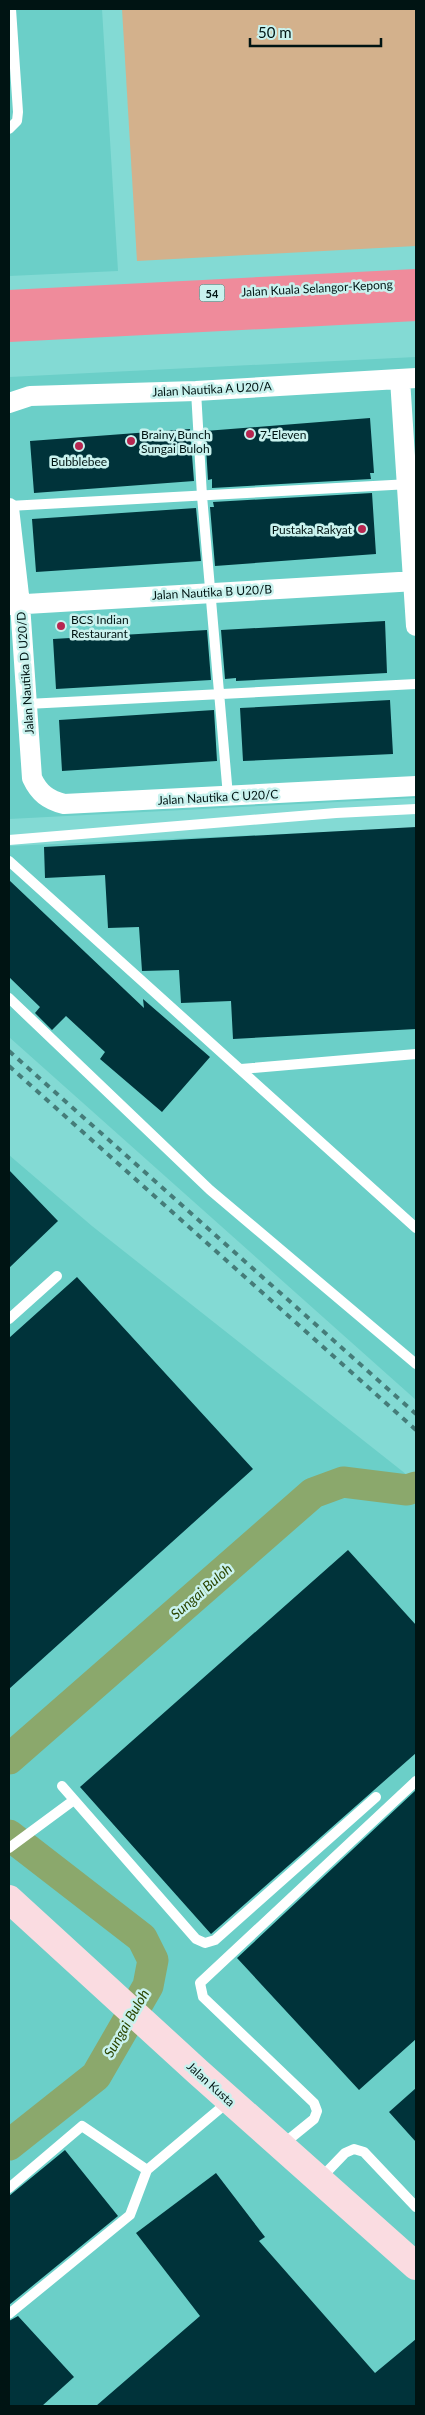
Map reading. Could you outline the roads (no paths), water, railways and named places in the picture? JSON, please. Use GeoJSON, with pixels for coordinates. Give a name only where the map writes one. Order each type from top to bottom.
{"type":"FeatureCollection","features":[{"type":"Feature","properties":{"kind":"highway","name":"Jalan Kuala Selangor-Kepong"},"geometry":{"type":"LineString","coordinates":[[9,304],[416,282]]}},
{"type":"Feature","properties":{"kind":"highway","name":"Jalan Kuala Selangor-Kepong"},"geometry":{"type":"LineString","coordinates":[[9,328],[416,307]]}},
{"type":"Feature","properties":{"kind":"street","name":"Jalan Nautika A U20/A"},"geometry":{"type":"LineString","coordinates":[[9,403],[30,396],[196,391],[408,378]]}},
{"type":"Feature","properties":{"kind":"street"},"geometry":{"type":"LineString","coordinates":[[408,378],[416,626]]}},
{"type":"Feature","properties":{"kind":"street","name":"Jalan Nautika D U20/D"},"geometry":{"type":"LineString","coordinates":[[9,507],[15,605],[27,704],[32,778]]}},
{"type":"Feature","properties":{"kind":"street","name":"Jalan Nautika B U20/B"},"geometry":{"type":"LineString","coordinates":[[15,605],[415,581]]}},
{"type":"Feature","properties":{"kind":"street","name":"Jalan Nautika C U20/C"},"geometry":{"type":"LineString","coordinates":[[32,778],[37,788],[44,795],[53,802],[64,804],[416,786]]}},
{"type":"Feature","properties":{"kind":"street","name":"Jalan Kusta"},"geometry":{"type":"LineString","coordinates":[[9,1900],[198,2072],[416,2266]]}},
{"type":"Feature","properties":{"kind":"lane"},"geometry":{"type":"LineString","coordinates":[[9,129],[17,121],[18,112],[11,9]]}},
{"type":"Feature","properties":{"kind":"lane"},"geometry":{"type":"LineString","coordinates":[[196,391],[202,496],[228,796]]}},
{"type":"Feature","properties":{"kind":"lane"},"geometry":{"type":"LineString","coordinates":[[9,507],[412,484]]}},
{"type":"Feature","properties":{"kind":"lane"},"geometry":{"type":"LineString","coordinates":[[27,704],[416,684]]}},
{"type":"Feature","properties":{"kind":"lane"},"geometry":{"type":"LineString","coordinates":[[9,840],[336,813],[416,809]]}},
{"type":"Feature","properties":{"kind":"lane"},"geometry":{"type":"LineString","coordinates":[[9,861],[416,1228]]}},
{"type":"Feature","properties":{"kind":"lane"},"geometry":{"type":"LineString","coordinates":[[9,998],[210,1190],[416,1364]]}},
{"type":"Feature","properties":{"kind":"lane"},"geometry":{"type":"LineString","coordinates":[[241,1069],[416,1054]]}},
{"type":"Feature","properties":{"kind":"lane"},"geometry":{"type":"LineString","coordinates":[[9,1319],[57,1276]]}},
{"type":"Feature","properties":{"kind":"lane"},"geometry":{"type":"LineString","coordinates":[[281,2146],[314,2119],[317,2111],[314,2103],[203,1997],[200,1983],[416,1781]]}},
{"type":"Feature","properties":{"kind":"lane"},"geometry":{"type":"LineString","coordinates":[[62,1786],[196,1939],[205,1943],[215,1940],[376,1797]]}},
{"type":"Feature","properties":{"kind":"lane"},"geometry":{"type":"LineString","coordinates":[[9,1848],[74,1800]]}},
{"type":"Feature","properties":{"kind":"lane"},"geometry":{"type":"LineString","coordinates":[[9,2314],[130,2215],[147,2170],[230,2100]]}},
{"type":"Feature","properties":{"kind":"lane"},"geometry":{"type":"LineString","coordinates":[[9,2188],[82,2126],[147,2170]]}},
{"type":"Feature","properties":{"kind":"lane"},"geometry":{"type":"LineString","coordinates":[[320,2180],[345,2153],[354,2149],[364,2152],[416,2207]]}},
{"type":"Feature","properties":{"kind":"waterway","name":"Sungai Buloh"},"geometry":{"type":"LineString","coordinates":[[9,1759],[313,1493],[343,1482],[407,1490],[416,1487]]}},
{"type":"Feature","properties":{"kind":"waterway","name":"Sungai Buloh"},"geometry":{"type":"LineString","coordinates":[[9,1835],[142,1938],[153,1960],[148,1986],[96,2076],[9,2145]]}},
{"type":"Feature","properties":{"kind":"railway"},"geometry":{"type":"LineString","coordinates":[[9,1051],[416,1414]]}},
{"type":"Feature","properties":{"kind":"railway"},"geometry":{"type":"LineString","coordinates":[[9,1066],[416,1430]]}},
{"type":"Feature","properties":{"kind":"place","name":"7-Eleven"},"geometry":{"type":"Point","coordinates":[250,434]}},
{"type":"Feature","properties":{"kind":"place","name":"Brainy Bunch Sungai Buloh"},"geometry":{"type":"Point","coordinates":[131,441]}},
{"type":"Feature","properties":{"kind":"place","name":"Bubblebee"},"geometry":{"type":"Point","coordinates":[79,446]}},
{"type":"Feature","properties":{"kind":"place","name":"Pustaka Rakyat"},"geometry":{"type":"Point","coordinates":[362,529]}},
{"type":"Feature","properties":{"kind":"place","name":"BCS Indian Restaurant"},"geometry":{"type":"Point","coordinates":[61,626]}}]}
